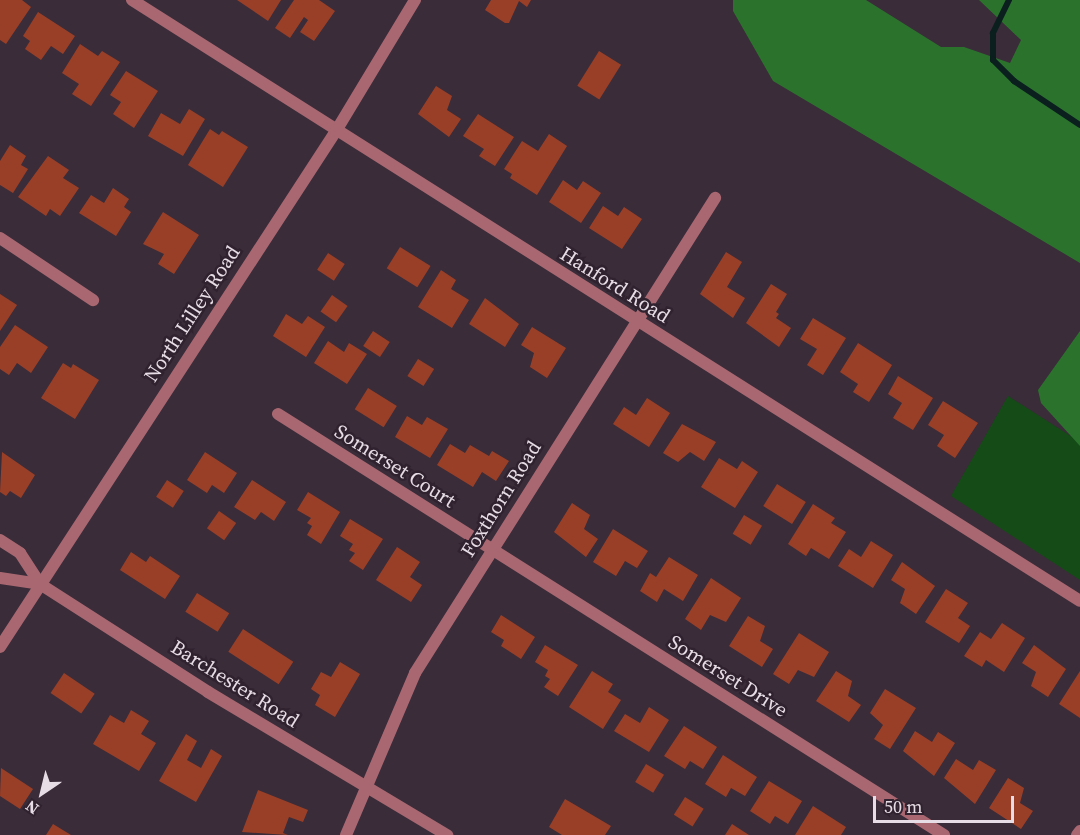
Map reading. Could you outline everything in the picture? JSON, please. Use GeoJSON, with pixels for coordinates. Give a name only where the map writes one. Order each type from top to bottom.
{"type":"FeatureCollection","features":[{"type":"Feature","properties":{"kind":"street","name":"Hanford Road"},"geometry":{"type":"LineString","coordinates":[[132,0],[1080,601]]}},
{"type":"Feature","properties":{"kind":"street","name":"North Lilley Road"},"geometry":{"type":"LineString","coordinates":[[0,647],[336,131],[415,0]]}},
{"type":"Feature","properties":{"kind":"street","name":"Foxthorn Road"},"geometry":{"type":"LineString","coordinates":[[346,835],[416,673],[491,550],[715,198]]}},
{"type":"Feature","properties":{"kind":"street"},"geometry":{"type":"LineString","coordinates":[[0,238],[93,300]]}},
{"type":"Feature","properties":{"kind":"street","name":"Somerset Court"},"geometry":{"type":"LineString","coordinates":[[278,414],[491,550]]}},
{"type":"Feature","properties":{"kind":"street"},"geometry":{"type":"LineString","coordinates":[[0,540],[20,553],[40,584]]}},
{"type":"Feature","properties":{"kind":"street","name":"Somerset Drive"},"geometry":{"type":"LineString","coordinates":[[491,550],[944,835]]}},
{"type":"Feature","properties":{"kind":"street","name":"Barchester Road"},"geometry":{"type":"LineString","coordinates":[[0,578],[40,584],[447,835]]}},
{"type":"Feature","properties":{"kind":"street"},"geometry":{"type":"LineString","coordinates":[[1077,835],[1080,831]]}},
{"type":"Feature","properties":{"kind":"green space"},"geometry":{"type":"Polygon","coordinates":[[[733,0],[866,0],[941,47],[964,47],[1010,63],[1021,40],[979,0],[1080,0],[1080,263],[773,81],[733,11],[733,0]]]}},
{"type":"Feature","properties":{"kind":"green space"},"geometry":{"type":"Polygon","coordinates":[[[1080,331],[1080,446],[1041,403],[1038,390],[1080,331]]]}},
{"type":"Feature","properties":{"kind":"green space"},"geometry":{"type":"Polygon","coordinates":[[[1008,396],[1080,442],[1080,580],[951,496],[1008,396]]]}},
{"type":"Feature","properties":{"kind":"building"},"geometry":{"type":"Polygon","coordinates":[[[0,0],[22,0],[31,7],[6,44],[0,40],[0,0]]]}},
{"type":"Feature","properties":{"kind":"building"},"geometry":{"type":"Polygon","coordinates":[[[237,0],[281,0],[268,21],[237,0]]]}},
{"type":"Feature","properties":{"kind":"building"},"geometry":{"type":"Polygon","coordinates":[[[294,0],[319,0],[335,11],[314,41],[300,32],[308,20],[304,17],[290,38],[275,28],[294,0]]]}},
{"type":"Feature","properties":{"kind":"building"},"geometry":{"type":"Polygon","coordinates":[[[491,0],[531,0],[527,7],[519,1],[509,23],[505,23],[485,10],[491,0]]]}},
{"type":"Feature","properties":{"kind":"building"},"geometry":{"type":"Polygon","coordinates":[[[38,12],[75,36],[63,54],[51,46],[41,60],[25,49],[30,41],[23,36],[38,12]]]}},
{"type":"Feature","properties":{"kind":"building"},"geometry":{"type":"Polygon","coordinates":[[[80,44],[98,56],[102,51],[120,62],[91,106],[72,94],[79,84],[62,73],[80,44]]]}},
{"type":"Feature","properties":{"kind":"building"},"geometry":{"type":"Polygon","coordinates":[[[599,51],[621,65],[599,100],[577,86],[599,51]]]}},
{"type":"Feature","properties":{"kind":"building"},"geometry":{"type":"Polygon","coordinates":[[[126,71],[158,91],[134,128],[113,114],[121,102],[110,95],[126,71]]]}},
{"type":"Feature","properties":{"kind":"building"},"geometry":{"type":"Polygon","coordinates":[[[436,86],[452,96],[447,110],[461,119],[449,137],[418,114],[436,86]]]}},
{"type":"Feature","properties":{"kind":"building"},"geometry":{"type":"Polygon","coordinates":[[[189,109],[205,119],[183,156],[148,136],[161,113],[180,124],[189,109]]]}},
{"type":"Feature","properties":{"kind":"building"},"geometry":{"type":"Polygon","coordinates":[[[478,114],[514,137],[495,166],[479,156],[484,149],[463,136],[478,114]]]}},
{"type":"Feature","properties":{"kind":"building"},"geometry":{"type":"Polygon","coordinates":[[[210,129],[219,135],[222,131],[248,147],[223,187],[188,165],[210,129]]]}},
{"type":"Feature","properties":{"kind":"building"},"geometry":{"type":"Polygon","coordinates":[[[549,134],[567,146],[537,195],[510,178],[512,174],[504,169],[522,141],[538,151],[549,134]]]}},
{"type":"Feature","properties":{"kind":"building"},"geometry":{"type":"Polygon","coordinates":[[[10,145],[26,156],[21,165],[28,169],[13,193],[0,185],[0,161],[10,145]]]}},
{"type":"Feature","properties":{"kind":"building"},"geometry":{"type":"Polygon","coordinates":[[[48,156],[69,170],[63,178],[79,188],[60,216],[50,209],[46,216],[18,197],[48,156]]]}},
{"type":"Feature","properties":{"kind":"building"},"geometry":{"type":"Polygon","coordinates":[[[563,180],[577,190],[583,181],[601,193],[581,223],[549,202],[563,180]]]}},
{"type":"Feature","properties":{"kind":"building"},"geometry":{"type":"Polygon","coordinates":[[[113,188],[129,199],[124,207],[131,212],[116,236],[79,213],[91,195],[104,203],[113,188]]]}},
{"type":"Feature","properties":{"kind":"building"},"geometry":{"type":"Polygon","coordinates":[[[603,206],[618,216],[624,207],[642,219],[622,249],[589,228],[603,206]]]}},
{"type":"Feature","properties":{"kind":"building"},"geometry":{"type":"Polygon","coordinates":[[[163,212],[199,235],[174,274],[158,264],[164,254],[143,244],[163,212]]]}},
{"type":"Feature","properties":{"kind":"building"},"geometry":{"type":"Polygon","coordinates":[[[400,247],[431,266],[417,287],[387,268],[400,247]]]}},
{"type":"Feature","properties":{"kind":"building"},"geometry":{"type":"Polygon","coordinates":[[[726,252],[742,262],[727,287],[745,298],[733,318],[700,294],[726,252]]]}},
{"type":"Feature","properties":{"kind":"building"},"geometry":{"type":"Polygon","coordinates":[[[328,253],[345,264],[334,281],[317,270],[328,253]]]}},
{"type":"Feature","properties":{"kind":"building"},"geometry":{"type":"Polygon","coordinates":[[[441,270],[456,280],[451,289],[469,300],[452,328],[418,307],[441,270]]]}},
{"type":"Feature","properties":{"kind":"building"},"geometry":{"type":"Polygon","coordinates":[[[771,284],[787,294],[776,312],[779,314],[776,318],[791,328],[779,347],[746,323],[771,284]]]}},
{"type":"Feature","properties":{"kind":"building"},"geometry":{"type":"Polygon","coordinates":[[[0,294],[17,305],[0,331],[0,294]]]}},
{"type":"Feature","properties":{"kind":"building"},"geometry":{"type":"Polygon","coordinates":[[[332,295],[348,306],[336,322],[321,311],[332,295]]]}},
{"type":"Feature","properties":{"kind":"building"},"geometry":{"type":"Polygon","coordinates":[[[485,298],[519,324],[505,347],[469,324],[485,298]]]}},
{"type":"Feature","properties":{"kind":"building"},"geometry":{"type":"Polygon","coordinates":[[[286,314],[302,324],[308,316],[325,327],[306,357],[273,336],[286,314]]]}},
{"type":"Feature","properties":{"kind":"building"},"geometry":{"type":"Polygon","coordinates":[[[813,318],[846,338],[823,375],[807,365],[817,349],[800,339],[813,318]]]}},
{"type":"Feature","properties":{"kind":"building"},"geometry":{"type":"Polygon","coordinates":[[[15,325],[48,347],[31,373],[17,363],[9,375],[0,369],[0,347],[15,325]]]}},
{"type":"Feature","properties":{"kind":"building"},"geometry":{"type":"Polygon","coordinates":[[[532,327],[566,348],[547,378],[530,367],[534,353],[521,345],[532,327]]]}},
{"type":"Feature","properties":{"kind":"building"},"geometry":{"type":"Polygon","coordinates":[[[373,331],[390,342],[380,357],[363,346],[373,331]]]}},
{"type":"Feature","properties":{"kind":"building"},"geometry":{"type":"Polygon","coordinates":[[[328,341],[344,352],[349,343],[367,354],[347,384],[314,363],[328,341]]]}},
{"type":"Feature","properties":{"kind":"building"},"geometry":{"type":"Polygon","coordinates":[[[858,343],[892,365],[869,402],[853,392],[858,384],[840,372],[858,343]]]}},
{"type":"Feature","properties":{"kind":"building"},"geometry":{"type":"Polygon","coordinates":[[[418,359],[434,369],[424,386],[407,376],[418,359]]]}},
{"type":"Feature","properties":{"kind":"building"},"geometry":{"type":"Polygon","coordinates":[[[63,363],[71,368],[73,364],[99,380],[75,419],[41,398],[63,363]]]}},
{"type":"Feature","properties":{"kind":"building"},"geometry":{"type":"Polygon","coordinates":[[[898,376],[933,398],[913,430],[893,418],[902,403],[888,394],[898,376]]]}},
{"type":"Feature","properties":{"kind":"building"},"geometry":{"type":"Polygon","coordinates":[[[368,388],[397,406],[384,427],[355,409],[368,388]]]}},
{"type":"Feature","properties":{"kind":"building"},"geometry":{"type":"Polygon","coordinates":[[[647,398],[670,413],[649,447],[613,424],[624,407],[636,415],[647,398]]]}},
{"type":"Feature","properties":{"kind":"building"},"geometry":{"type":"Polygon","coordinates":[[[943,401],[978,423],[955,458],[937,446],[944,435],[928,425],[943,401]]]}},
{"type":"Feature","properties":{"kind":"building"},"geometry":{"type":"Polygon","coordinates":[[[407,416],[422,425],[427,417],[448,429],[430,458],[395,437],[407,416]]]}},
{"type":"Feature","properties":{"kind":"building"},"geometry":{"type":"Polygon","coordinates":[[[682,424],[716,442],[704,461],[690,452],[678,462],[663,453],[682,424]]]}},
{"type":"Feature","properties":{"kind":"building"},"geometry":{"type":"Polygon","coordinates":[[[450,444],[465,453],[470,445],[489,456],[492,451],[509,461],[496,481],[482,472],[473,487],[437,465],[450,444]]]}},
{"type":"Feature","properties":{"kind":"building"},"geometry":{"type":"Polygon","coordinates":[[[2,452],[35,475],[21,498],[10,491],[6,496],[0,492],[2,452]]]}},
{"type":"Feature","properties":{"kind":"building"},"geometry":{"type":"Polygon","coordinates":[[[205,452],[237,473],[224,493],[212,485],[207,493],[187,480],[205,452]]]}},
{"type":"Feature","properties":{"kind":"building"},"geometry":{"type":"Polygon","coordinates":[[[719,458],[737,469],[742,461],[758,472],[735,508],[701,487],[719,458]]]}},
{"type":"Feature","properties":{"kind":"building"},"geometry":{"type":"Polygon","coordinates":[[[167,480],[184,491],[173,508],[156,497],[167,480]]]}},
{"type":"Feature","properties":{"kind":"building"},"geometry":{"type":"Polygon","coordinates":[[[252,480],[286,502],[274,521],[261,512],[255,520],[234,507],[252,480]]]}},
{"type":"Feature","properties":{"kind":"building"},"geometry":{"type":"Polygon","coordinates":[[[777,484],[806,502],[792,524],[763,506],[777,484]]]}},
{"type":"Feature","properties":{"kind":"building"},"geometry":{"type":"Polygon","coordinates":[[[308,492],[340,512],[321,544],[307,535],[312,526],[307,523],[311,518],[297,510],[308,492]]]}},
{"type":"Feature","properties":{"kind":"building"},"geometry":{"type":"Polygon","coordinates":[[[572,503],[590,515],[584,529],[598,539],[586,557],[554,532],[572,503]]]}},
{"type":"Feature","properties":{"kind":"building"},"geometry":{"type":"Polygon","coordinates":[[[813,504],[835,518],[831,523],[846,532],[829,559],[811,548],[806,556],[788,544],[813,504]]]}},
{"type":"Feature","properties":{"kind":"building"},"geometry":{"type":"Polygon","coordinates":[[[219,511],[236,523],[224,540],[207,528],[219,511]]]}},
{"type":"Feature","properties":{"kind":"building"},"geometry":{"type":"Polygon","coordinates":[[[744,515],[762,526],[751,545],[733,534],[744,515]]]}},
{"type":"Feature","properties":{"kind":"building"},"geometry":{"type":"Polygon","coordinates":[[[350,519],[383,539],[363,570],[349,561],[355,553],[349,550],[353,544],[340,536],[350,519]]]}},
{"type":"Feature","properties":{"kind":"building"},"geometry":{"type":"Polygon","coordinates":[[[613,529],[648,551],[637,568],[625,561],[616,576],[593,562],[613,529]]]}},
{"type":"Feature","properties":{"kind":"building"},"geometry":{"type":"Polygon","coordinates":[[[871,541],[893,555],[873,588],[838,566],[849,549],[861,557],[871,541]]]}},
{"type":"Feature","properties":{"kind":"building"},"geometry":{"type":"Polygon","coordinates":[[[397,547],[420,562],[410,577],[422,585],[411,602],[376,580],[397,547]]]}},
{"type":"Feature","properties":{"kind":"building"},"geometry":{"type":"Polygon","coordinates":[[[131,552],[146,562],[150,556],[180,576],[165,599],[120,570],[131,552]]]}},
{"type":"Feature","properties":{"kind":"building"},"geometry":{"type":"Polygon","coordinates":[[[669,557],[698,575],[683,601],[664,589],[657,602],[640,591],[650,573],[656,577],[669,557]]]}},
{"type":"Feature","properties":{"kind":"building"},"geometry":{"type":"Polygon","coordinates":[[[902,562],[935,586],[916,614],[900,603],[905,589],[891,580],[902,562]]]}},
{"type":"Feature","properties":{"kind":"building"},"geometry":{"type":"Polygon","coordinates":[[[711,578],[741,598],[726,622],[710,615],[701,630],[685,619],[711,578]]]}},
{"type":"Feature","properties":{"kind":"building"},"geometry":{"type":"Polygon","coordinates":[[[946,589],[968,603],[958,618],[970,626],[959,643],[925,622],[946,589]]]}},
{"type":"Feature","properties":{"kind":"building"},"geometry":{"type":"Polygon","coordinates":[[[197,593],[229,613],[218,632],[185,612],[197,593]]]}},
{"type":"Feature","properties":{"kind":"building"},"geometry":{"type":"Polygon","coordinates":[[[501,615],[535,637],[521,659],[501,646],[504,640],[491,632],[501,615]]]}},
{"type":"Feature","properties":{"kind":"building"},"geometry":{"type":"Polygon","coordinates":[[[748,616],[765,626],[760,641],[773,649],[762,667],[729,646],[748,616]]]}},
{"type":"Feature","properties":{"kind":"building"},"geometry":{"type":"Polygon","coordinates":[[[1002,623],[1025,638],[1004,672],[986,660],[982,667],[964,656],[980,632],[991,639],[1002,623]]]}},
{"type":"Feature","properties":{"kind":"building"},"geometry":{"type":"Polygon","coordinates":[[[243,629],[293,662],[279,684],[228,652],[243,629]]]}},
{"type":"Feature","properties":{"kind":"building"},"geometry":{"type":"Polygon","coordinates":[[[799,633],[829,652],[814,677],[798,670],[789,684],[773,674],[799,633]]]}},
{"type":"Feature","properties":{"kind":"building"},"geometry":{"type":"Polygon","coordinates":[[[545,645],[578,665],[558,696],[544,687],[550,679],[545,676],[548,670],[535,662],[545,645]]]}},
{"type":"Feature","properties":{"kind":"building"},"geometry":{"type":"Polygon","coordinates":[[[1034,645],[1066,669],[1048,697],[1031,686],[1036,672],[1022,663],[1034,645]]]}},
{"type":"Feature","properties":{"kind":"building"},"geometry":{"type":"Polygon","coordinates":[[[340,662],[360,674],[335,717],[315,705],[320,695],[311,689],[321,672],[331,677],[340,662]]]}},
{"type":"Feature","properties":{"kind":"building"},"geometry":{"type":"Polygon","coordinates":[[[592,671],[613,684],[608,692],[621,700],[603,729],[569,707],[592,671]]]}},
{"type":"Feature","properties":{"kind":"building"},"geometry":{"type":"Polygon","coordinates":[[[836,671],[852,681],[848,696],[861,705],[849,722],[816,701],[836,671]]]}},
{"type":"Feature","properties":{"kind":"building"},"geometry":{"type":"Polygon","coordinates":[[[1080,671],[1080,718],[1059,704],[1080,671]]]}},
{"type":"Feature","properties":{"kind":"building"},"geometry":{"type":"Polygon","coordinates":[[[64,673],[95,694],[81,714],[51,693],[64,673]]]}},
{"type":"Feature","properties":{"kind":"building"},"geometry":{"type":"Polygon","coordinates":[[[885,689],[916,708],[890,749],[874,739],[883,725],[870,713],[885,689]]]}},
{"type":"Feature","properties":{"kind":"building"},"geometry":{"type":"Polygon","coordinates":[[[649,707],[669,720],[649,752],[614,731],[625,714],[640,723],[649,707]]]}},
{"type":"Feature","properties":{"kind":"building"},"geometry":{"type":"Polygon","coordinates":[[[131,710],[149,721],[141,734],[156,743],[139,771],[93,744],[110,715],[124,723],[131,710]]]}},
{"type":"Feature","properties":{"kind":"building"},"geometry":{"type":"Polygon","coordinates":[[[684,726],[717,747],[703,769],[690,761],[685,769],[664,756],[684,726]]]}},
{"type":"Feature","properties":{"kind":"building"},"geometry":{"type":"Polygon","coordinates":[[[915,731],[932,742],[938,732],[955,743],[934,776],[903,751],[915,731]]]}},
{"type":"Feature","properties":{"kind":"building"},"geometry":{"type":"Polygon","coordinates":[[[186,734],[197,741],[187,760],[201,768],[211,749],[222,756],[196,802],[159,781],[186,734]]]}},
{"type":"Feature","properties":{"kind":"building"},"geometry":{"type":"Polygon","coordinates":[[[723,755],[757,777],[745,796],[731,788],[726,797],[705,784],[723,755]]]}},
{"type":"Feature","properties":{"kind":"building"},"geometry":{"type":"Polygon","coordinates":[[[956,759],[973,770],[979,760],[996,770],[975,804],[944,778],[956,759]]]}},
{"type":"Feature","properties":{"kind":"building"},"geometry":{"type":"Polygon","coordinates":[[[646,764],[664,775],[653,793],[635,782],[646,764]]]}},
{"type":"Feature","properties":{"kind":"building"},"geometry":{"type":"Polygon","coordinates":[[[1,768],[33,789],[20,809],[0,796],[1,768]]]}},
{"type":"Feature","properties":{"kind":"building"},"geometry":{"type":"Polygon","coordinates":[[[1008,778],[1024,788],[1020,803],[1033,811],[1021,829],[989,808],[1008,778]]]}},
{"type":"Feature","properties":{"kind":"building"},"geometry":{"type":"Polygon","coordinates":[[[769,781],[802,801],[788,824],[775,816],[770,824],[750,811],[769,781]]]}},
{"type":"Feature","properties":{"kind":"building"},"geometry":{"type":"Polygon","coordinates":[[[258,790],[308,810],[303,822],[289,817],[283,833],[288,835],[242,832],[258,790]]]}},
{"type":"Feature","properties":{"kind":"building"},"geometry":{"type":"Polygon","coordinates":[[[685,797],[704,809],[693,826],[674,815],[685,797]]]}},
{"type":"Feature","properties":{"kind":"building"},"geometry":{"type":"Polygon","coordinates":[[[565,799],[611,826],[605,835],[562,835],[549,827],[565,799]]]}},
{"type":"Feature","properties":{"kind":"building"},"geometry":{"type":"Polygon","coordinates":[[[813,806],[846,827],[841,835],[795,835],[813,806]]]}},
{"type":"Feature","properties":{"kind":"building"},"geometry":{"type":"Polygon","coordinates":[[[53,824],[71,835],[46,835],[53,824]]]}},
{"type":"Feature","properties":{"kind":"building"},"geometry":{"type":"Polygon","coordinates":[[[732,824],[749,835],[725,835],[732,824]]]}},
{"type":"Feature","properties":{"kind":"waterway"},"geometry":{"type":"LineString","coordinates":[[1009,0],[993,33],[993,60],[1014,81],[1080,125]]}}]}
